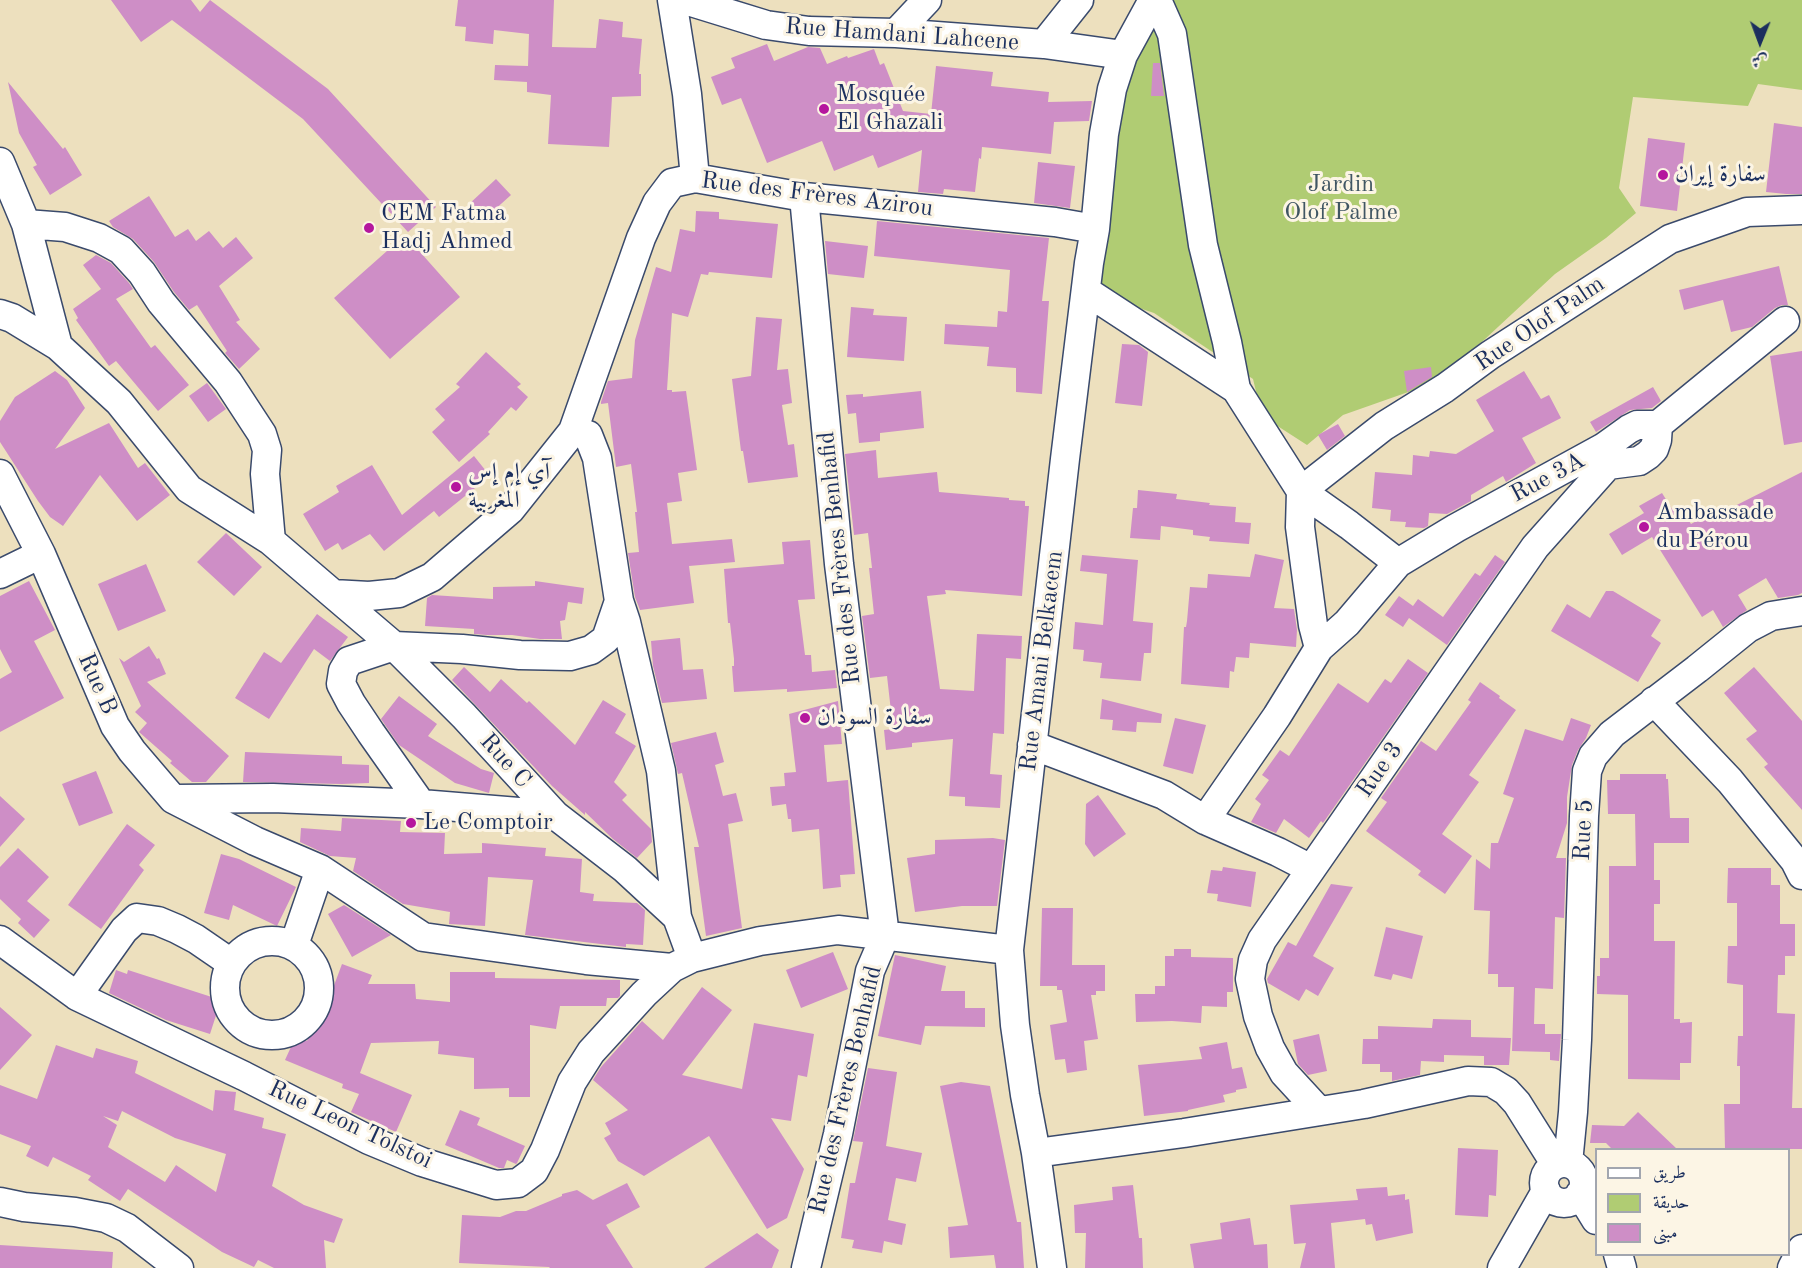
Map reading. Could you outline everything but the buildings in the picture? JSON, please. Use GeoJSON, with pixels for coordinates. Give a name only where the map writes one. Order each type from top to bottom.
{"type":"FeatureCollection","features":[{"type":"Feature","properties":{"kind":"street"},"geometry":{"type":"LineString","coordinates":[[672,0],[687,94],[695,178]]}},
{"type":"Feature","properties":{"kind":"street","name":"Rue Hamdani Lahcene"},"geometry":{"type":"LineString","coordinates":[[685,0],[732,6],[766,25],[809,32],[896,33],[1044,44],[1123,55]]}},
{"type":"Feature","properties":{"kind":"street"},"geometry":{"type":"LineString","coordinates":[[896,33],[927,0]]}},
{"type":"Feature","properties":{"kind":"street"},"geometry":{"type":"LineString","coordinates":[[1044,44],[1079,0]]}},
{"type":"Feature","properties":{"kind":"street"},"geometry":{"type":"LineString","coordinates":[[1155,0],[1172,34],[1203,244],[1236,389],[1301,491],[1398,563]]}},
{"type":"Feature","properties":{"kind":"street","name":"Rue Amani Belkacem"},"geometry":{"type":"LineString","coordinates":[[1052,1268],[1015,1025],[1010,950],[1032,745],[1089,263],[1095,229],[1104,135],[1112,89],[1123,55],[1155,0]]}},
{"type":"Feature","properties":{"kind":"street"},"geometry":{"type":"LineString","coordinates":[[0,162],[26,224],[58,346]]}},
{"type":"Feature","properties":{"kind":"street","name":"Rue des Frères Azirou"},"geometry":{"type":"LineString","coordinates":[[333,594],[369,596],[399,593],[432,577],[510,510],[573,431],[640,238],[657,202],[672,183],[695,178],[804,198],[1055,222],[1095,229]]}},
{"type":"Feature","properties":{"kind":"street","name":"Rue des Frères Benhafid"},"geometry":{"type":"LineString","coordinates":[[804,198],[839,564],[885,936],[870,971],[838,1134],[806,1268]]}},
{"type":"Feature","properties":{"kind":"street","name":"Rue Olof Palm"},"geometry":{"type":"LineString","coordinates":[[1301,491],[1384,426],[1670,239],[1747,212],[1802,210]]}},
{"type":"Feature","properties":{"kind":"street"},"geometry":{"type":"LineString","coordinates":[[26,224],[65,227],[99,238],[121,250],[142,273],[161,302],[228,382],[262,434],[267,450],[265,474],[271,542]]}},
{"type":"Feature","properties":{"kind":"street"},"geometry":{"type":"LineString","coordinates":[[1086,291],[1236,389]]}},
{"type":"Feature","properties":{"kind":"street"},"geometry":{"type":"LineString","coordinates":[[0,314],[12,318],[58,346],[119,402],[189,489],[271,542],[333,594]]}},
{"type":"Feature","properties":{"kind":"street","name":"Rue 3A"},"geometry":{"type":"LineString","coordinates":[[1205,820],[1277,716],[1319,648],[1347,623],[1398,563],[1466,522],[1606,456],[1629,429],[1637,425],[1658,425],[1785,321]]}},
{"type":"Feature","properties":{"kind":"street"},"geometry":{"type":"LineString","coordinates":[[573,431],[588,435],[597,458],[619,601],[661,771],[677,917]]}},
{"type":"Feature","properties":{"kind":"street","name":"Rue 3"},"geometry":{"type":"LineString","coordinates":[[1319,1111],[1284,1073],[1275,1056],[1258,1016],[1250,979],[1253,960],[1262,940],[1535,547],[1606,456]]}},
{"type":"Feature","properties":{"kind":"street","name":"Rue B"},"geometry":{"type":"LineString","coordinates":[[0,474],[40,554],[116,726],[132,751],[173,799],[255,841],[320,869],[423,937],[586,960],[682,963]]}},
{"type":"Feature","properties":{"kind":"street"},"geometry":{"type":"LineString","coordinates":[[1301,491],[1300,527],[1313,625],[1319,648]]}},
{"type":"Feature","properties":{"kind":"street"},"geometry":{"type":"LineString","coordinates":[[0,574],[40,554]]}},
{"type":"Feature","properties":{"kind":"street","name":"Rue C"},"geometry":{"type":"LineString","coordinates":[[333,594],[394,646],[464,716],[555,815],[625,869],[677,917],[682,963]]}},
{"type":"Feature","properties":{"kind":"street"},"geometry":{"type":"LineString","coordinates":[[421,804],[370,733],[341,684],[343,671],[349,661],[394,646],[462,649],[520,655],[570,656],[591,650],[606,639],[619,601]]}},
{"type":"Feature","properties":{"kind":"street","name":"Rue 5"},"geometry":{"type":"LineString","coordinates":[[1562,1164],[1575,1088],[1587,771],[1593,756],[1612,734],[1748,628],[1771,616],[1802,612]]}},
{"type":"Feature","properties":{"kind":"street"},"geometry":{"type":"LineString","coordinates":[[1654,701],[1730,782],[1795,861],[1802,875]]}},
{"type":"Feature","properties":{"kind":"street"},"geometry":{"type":"LineString","coordinates":[[1032,745],[1164,795],[1205,820],[1311,869]]}},
{"type":"Feature","properties":{"kind":"street"},"geometry":{"type":"LineString","coordinates":[[255,841],[259,812],[273,798]]}},
{"type":"Feature","properties":{"kind":"street"},"geometry":{"type":"LineString","coordinates":[[173,799],[273,798],[421,804],[555,815]]}},
{"type":"Feature","properties":{"kind":"street"},"geometry":{"type":"LineString","coordinates":[[294,945],[320,869]]}},
{"type":"Feature","properties":{"kind":"street"},"geometry":{"type":"LineString","coordinates":[[77,996],[124,930],[137,918],[158,921],[177,929],[231,963]]}},
{"type":"Feature","properties":{"kind":"street","name":"Rue Leon Tolstoi"},"geometry":{"type":"LineString","coordinates":[[0,940],[77,996],[244,1076],[369,1140],[422,1162],[496,1185],[518,1182],[534,1170],[545,1150],[572,1082],[591,1052],[644,994],[682,963],[760,941],[838,930],[1010,950]]}},
{"type":"Feature","properties":{"kind":"street"},"geometry":{"type":"LineString","coordinates":[[266,940],[294,945],[307,955],[316,968],[320,984],[318,1000],[312,1015],[300,1026],[286,1033],[257,1034],[240,1023],[230,1010],[225,995],[225,978],[231,963],[240,952],[252,944],[266,940]]}},
{"type":"Feature","properties":{"kind":"street"},"geometry":{"type":"LineString","coordinates":[[244,1076],[257,1034]]}},
{"type":"Feature","properties":{"kind":"street"},"geometry":{"type":"LineString","coordinates":[[1036,1153],[1173,1135],[1364,1104],[1468,1081],[1491,1082],[1506,1091],[1517,1103],[1562,1164],[1575,1166],[1583,1176],[1583,1188],[1560,1195],[1502,1268]]}},
{"type":"Feature","properties":{"kind":"street"},"geometry":{"type":"LineString","coordinates":[[1560,1195],[1595,1219]]}},
{"type":"Feature","properties":{"kind":"street"},"geometry":{"type":"LineString","coordinates":[[1527,1268],[1530,1244],[1536,1229],[1560,1195]]}},
{"type":"Feature","properties":{"kind":"street"},"geometry":{"type":"LineString","coordinates":[[0,1202],[106,1218],[127,1228],[179,1268]]}},
{"type":"Feature","properties":{"kind":"street"},"geometry":{"type":"LineString","coordinates":[[1792,1268],[1802,1249]]}},
{"type":"Feature","properties":{"kind":"green space","name":"Jardin Olof Palme"},"geometry":{"type":"Polygon","coordinates":[[[1162,0],[1802,0],[1802,90],[1758,84],[1748,106],[1633,97],[1619,188],[1636,213],[1606,238],[1555,274],[1484,340],[1431,384],[1343,415],[1307,445],[1262,416],[1253,379],[1154,313],[1097,294],[1112,111],[1162,0]]]}},
{"type":"Feature","properties":{"kind":"place","name":"Mosquée El Ghazali"},"geometry":{"type":"Point","coordinates":[824,109]}},
{"type":"Feature","properties":{"kind":"place","name":"سفارة إيران"},"geometry":{"type":"Point","coordinates":[1663,175]}},
{"type":"Feature","properties":{"kind":"place","name":"CEM Fatma Hadj Ahmed"},"geometry":{"type":"Point","coordinates":[369,228]}},
{"type":"Feature","properties":{"kind":"place","name":"آي إم إس المغربية"},"geometry":{"type":"Point","coordinates":[456,487]}},
{"type":"Feature","properties":{"kind":"place","name":"Ambassade du Pérou"},"geometry":{"type":"Point","coordinates":[1644,527]}},
{"type":"Feature","properties":{"kind":"place","name":"سفارة السودان"},"geometry":{"type":"Point","coordinates":[805,718]}},
{"type":"Feature","properties":{"kind":"place","name":"Le Comptoir"},"geometry":{"type":"Point","coordinates":[411,823]}}]}
